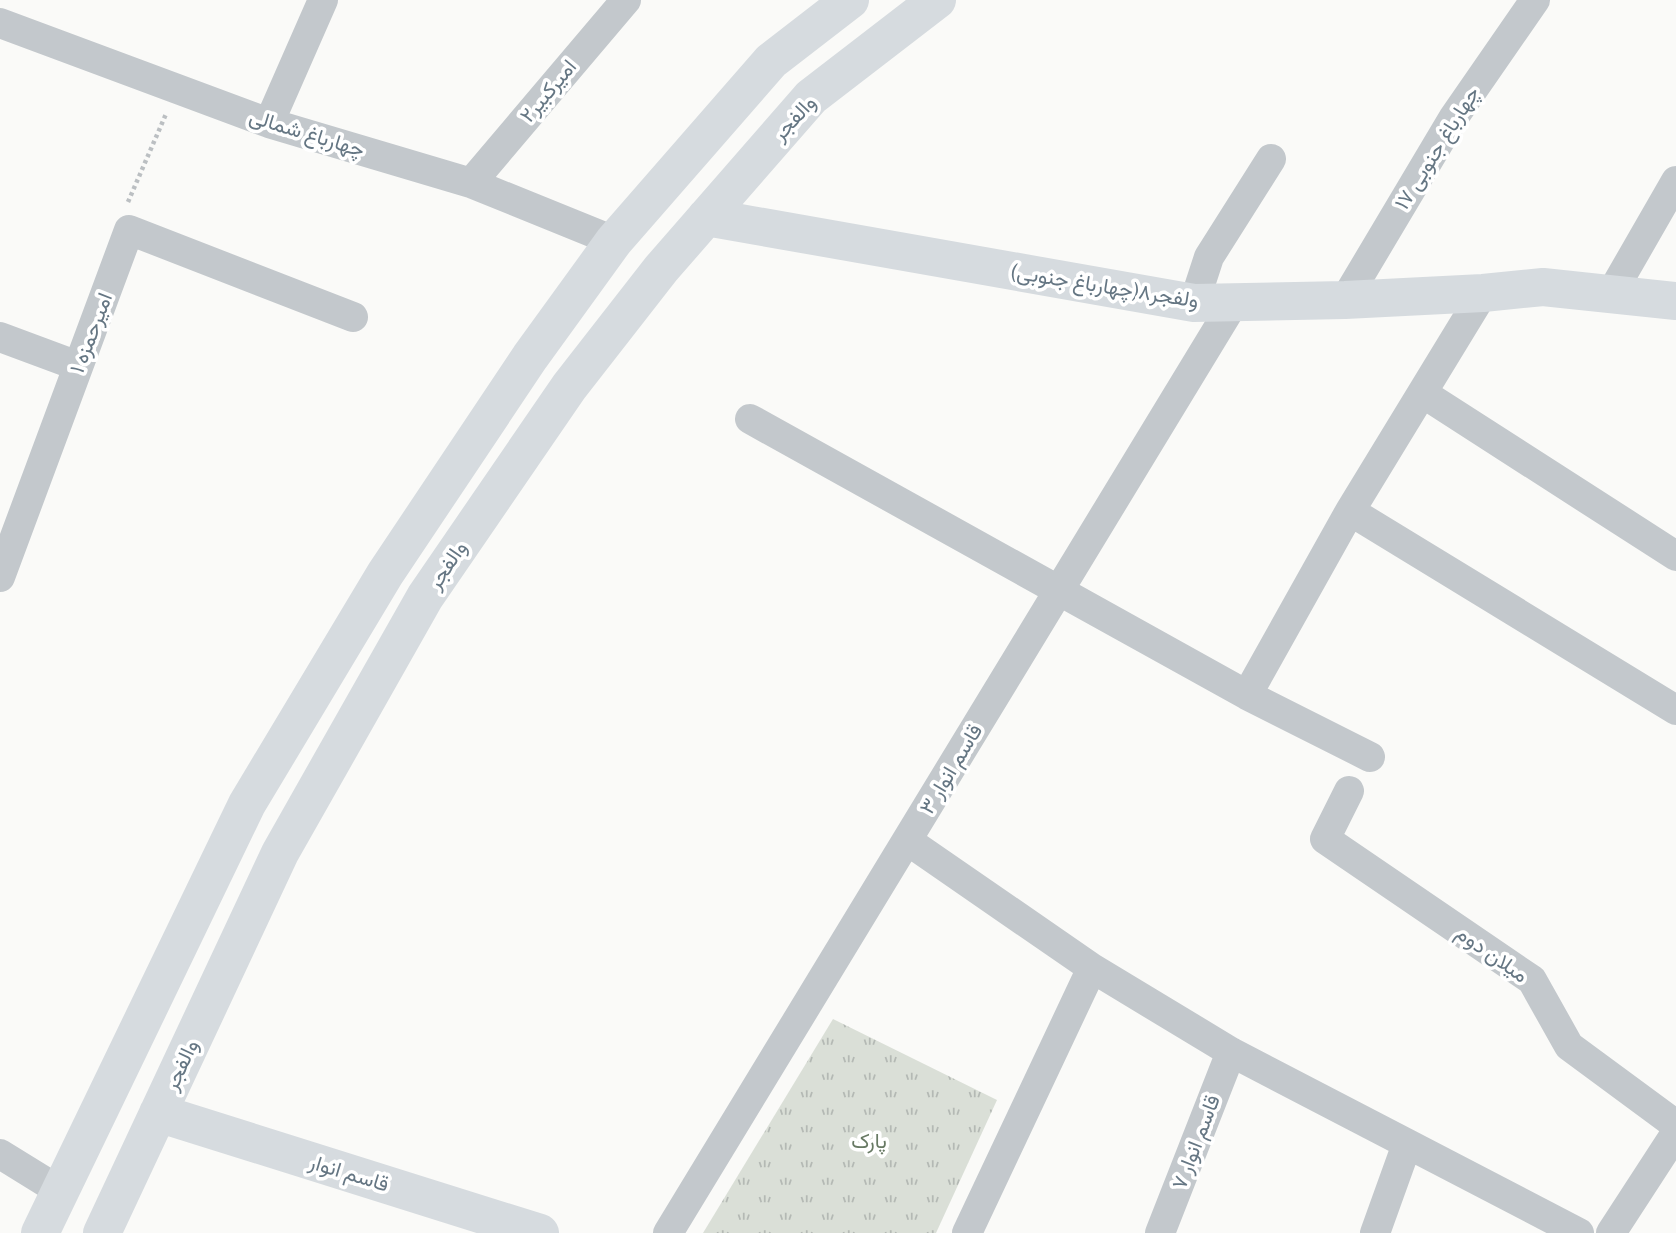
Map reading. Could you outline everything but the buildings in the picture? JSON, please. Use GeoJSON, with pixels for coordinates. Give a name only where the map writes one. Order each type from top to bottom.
{"type":"FeatureCollection","features":[{"type":"Feature","properties":{"kind":"main road"},"geometry":{"type":"LineString","coordinates":[[40,1233],[247,804],[385,574],[530,357],[614,241],[771,61],[849,0]]}},
{"type":"Feature","properties":{"kind":"main road","name":"والفجر"},"geometry":{"type":"LineString","coordinates":[[102,1233],[280,853],[425,597],[569,387],[706,217],[811,97],[937,0]]}},
{"type":"Feature","properties":{"kind":"main road","name":"ولفجر۸(چهارباغ جنوبی)"},"geometry":{"type":"LineString","coordinates":[[706,217],[1194,303],[1345,300],[1543,287],[1676,301]]}},
{"type":"Feature","properties":{"kind":"main road","name":"قاسم انوار"},"geometry":{"type":"LineString","coordinates":[[158,1113],[540,1233]]}},
{"type":"Feature","properties":{"kind":"street"},"geometry":{"type":"LineString","coordinates":[[269,123],[323,0]]}},
{"type":"Feature","properties":{"kind":"street","name":"امیرکبیر۲"},"geometry":{"type":"LineString","coordinates":[[471,183],[626,0]]}},
{"type":"Feature","properties":{"kind":"street","name":"چهارباغ جنوبی ۱۷"},"geometry":{"type":"LineString","coordinates":[[1345,300],[1454,117],[1535,0]]}},
{"type":"Feature","properties":{"kind":"street","name":"چهارباغ شمالی"},"geometry":{"type":"LineString","coordinates":[[0,23],[269,123],[471,183],[614,241]]}},
{"type":"Feature","properties":{"kind":"street"},"geometry":{"type":"LineString","coordinates":[[1194,303],[1209,257],[1271,159]]}},
{"type":"Feature","properties":{"kind":"street"},"geometry":{"type":"LineString","coordinates":[[1611,294],[1676,181]]}},
{"type":"Feature","properties":{"kind":"street"},"geometry":{"type":"LineString","coordinates":[[130,230],[353,317]]}},
{"type":"Feature","properties":{"kind":"street","name":"امیرحمزه ۱"},"geometry":{"type":"LineString","coordinates":[[3,561],[130,230]]}},
{"type":"Feature","properties":{"kind":"street"},"geometry":{"type":"LineString","coordinates":[[1247,695],[1350,511],[1483,293]]}},
{"type":"Feature","properties":{"kind":"street","name":"قاسم انوار ۳"},"geometry":{"type":"LineString","coordinates":[[668,1233],[1233,304]]}},
{"type":"Feature","properties":{"kind":"street"},"geometry":{"type":"LineString","coordinates":[[0,337],[78,366]]}},
{"type":"Feature","properties":{"kind":"street"},"geometry":{"type":"LineString","coordinates":[[1423,394],[1676,556]]}},
{"type":"Feature","properties":{"kind":"street"},"geometry":{"type":"LineString","coordinates":[[750,419],[1247,695],[1370,757]]}},
{"type":"Feature","properties":{"kind":"street"},"geometry":{"type":"LineString","coordinates":[[1350,511],[1676,710]]}},
{"type":"Feature","properties":{"kind":"street","name":"میلان دوم"},"geometry":{"type":"LineString","coordinates":[[1349,791],[1325,839],[1532,980],[1569,1046],[1676,1125]]}},
{"type":"Feature","properties":{"kind":"street"},"geometry":{"type":"LineString","coordinates":[[908,841],[1092,968],[1231,1052],[1579,1233]]}},
{"type":"Feature","properties":{"kind":"street"},"geometry":{"type":"LineString","coordinates":[[967,1233],[1092,968]]}},
{"type":"Feature","properties":{"kind":"street","name":"قاسم انوار ۷"},"geometry":{"type":"LineString","coordinates":[[1160,1233],[1231,1052]]}},
{"type":"Feature","properties":{"kind":"street"},"geometry":{"type":"LineString","coordinates":[[1611,1233],[1668,1165],[1676,1133]]}},
{"type":"Feature","properties":{"kind":"street"},"geometry":{"type":"LineString","coordinates":[[1375,1233],[1407,1144]]}},
{"type":"Feature","properties":{"kind":"street"},"geometry":{"type":"LineString","coordinates":[[0,1154],[60,1191]]}},
{"type":"Feature","properties":{"kind":"path"},"geometry":{"type":"LineString","coordinates":[[130,230],[126,208],[176,90]]}},
{"type":"Feature","properties":{"kind":"green space","name":"پارک"},"geometry":{"type":"Polygon","coordinates":[[[833,1019],[997,1100],[936,1233],[703,1233],[833,1019]]]}}]}
